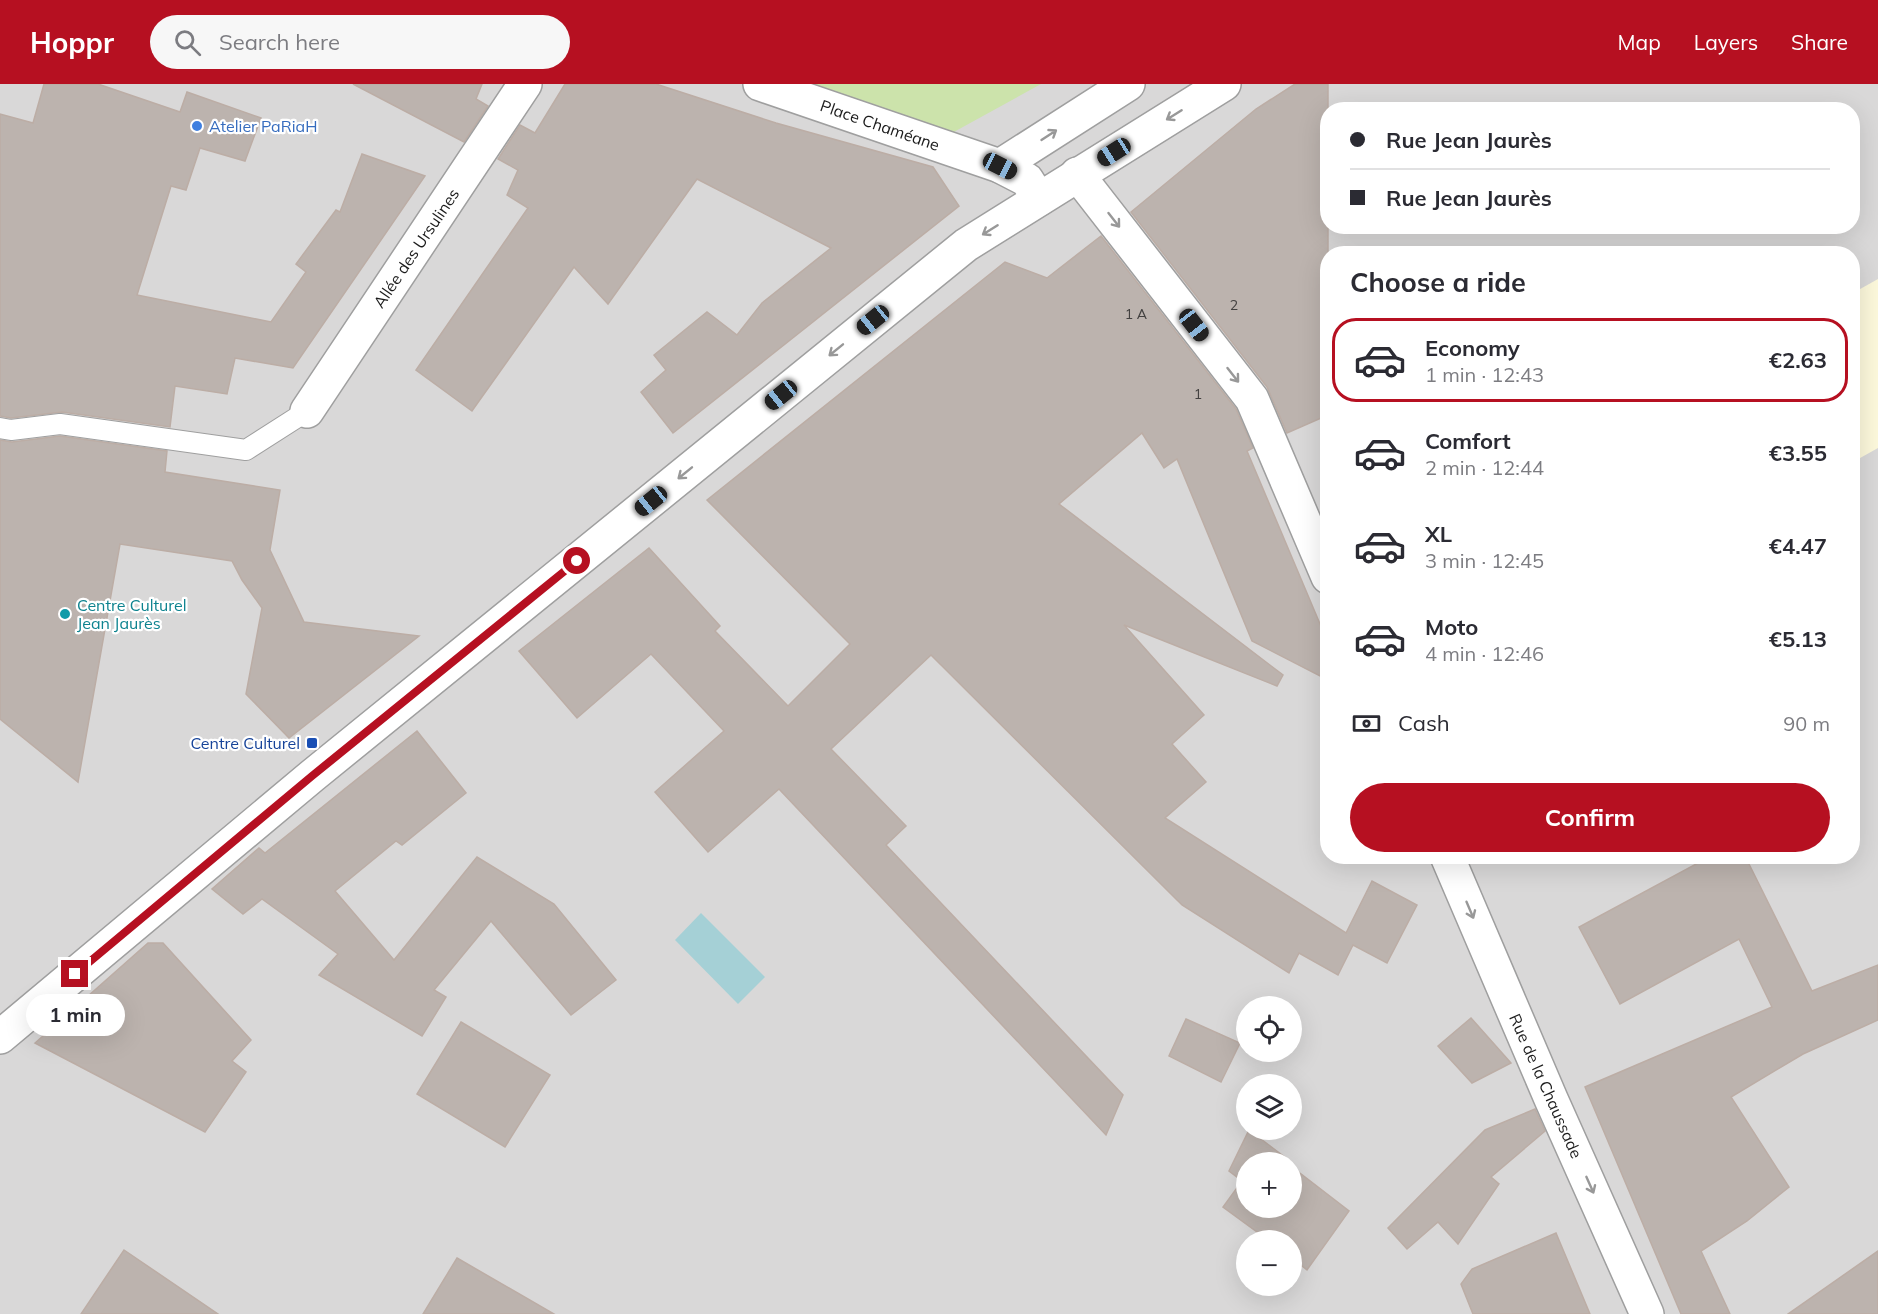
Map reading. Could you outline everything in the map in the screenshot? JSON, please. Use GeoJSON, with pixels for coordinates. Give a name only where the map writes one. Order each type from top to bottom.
{"type":"FeatureCollection","features":[{"type":"Feature","properties":{"kind":"street","name":"Allée des Ursulines"},"geometry":{"type":"LineString","coordinates":[[307,411],[525,84]]}},
{"type":"Feature","properties":{"kind":"street","name":"Place Chaméane"},"geometry":{"type":"LineString","coordinates":[[760,84],[1000,166],[1027,180],[1039,199]]}},
{"type":"Feature","properties":{"kind":"street"},"geometry":{"type":"LineString","coordinates":[[1000,166],[1128,84]]}},
{"type":"Feature","properties":{"kind":"street"},"geometry":{"type":"LineString","coordinates":[[0,1037],[312,776],[966,245],[1224,84]]}},
{"type":"Feature","properties":{"kind":"street"},"geometry":{"type":"LineString","coordinates":[[1077,174],[1252,399],[1320,558]]}},
{"type":"Feature","properties":{"kind":"street","name":"Rue de la Chaussade"},"geometry":{"type":"LineString","coordinates":[[1450,864],[1551,1099],[1647,1314]]}},
{"type":"Feature","properties":{"kind":"lane"},"geometry":{"type":"LineString","coordinates":[[0,428],[60,424],[246,450],[307,411]]}},
{"type":"Feature","properties":{"kind":"shaded area"},"geometry":{"type":"Polygon","coordinates":[[[0,84],[1878,84],[1878,1314],[0,1314],[0,84]]]}},
{"type":"Feature","properties":{"kind":"shaded area"},"geometry":{"type":"Polygon","coordinates":[[[1878,279],[1878,448],[1860,458],[1860,289],[1878,279]]]}},
{"type":"Feature","properties":{"kind":"green space"},"geometry":{"type":"Polygon","coordinates":[[[810,84],[1041,84],[952,133],[810,84]]]}},
{"type":"Feature","properties":{"kind":"water"},"geometry":{"type":"Polygon","coordinates":[[[701,913],[765,977],[738,1004],[675,940],[701,913]]]}},
{"type":"Feature","properties":{"kind":"building"},"geometry":{"type":"Polygon","coordinates":[[[44,84],[98,84],[180,112],[187,92],[261,118],[245,161],[200,148],[186,190],[171,186],[137,295],[271,322],[306,272],[296,264],[336,210],[340,212],[362,154],[425,176],[293,368],[235,358],[227,394],[175,386],[170,427],[62,412],[11,418],[0,416],[0,114],[33,123],[44,84]]]}},
{"type":"Feature","properties":{"kind":"building"},"geometry":{"type":"Polygon","coordinates":[[[353,84],[482,84],[476,99],[488,106],[464,142],[353,84]]]}},
{"type":"Feature","properties":{"kind":"building"},"geometry":{"type":"Polygon","coordinates":[[[565,84],[656,84],[776,123],[933,167],[959,206],[673,433],[641,392],[666,370],[654,355],[707,312],[737,335],[762,303],[831,248],[697,179],[608,304],[574,267],[472,411],[416,370],[528,208],[507,195],[518,170],[498,159],[520,125],[535,133],[565,84]]]}},
{"type":"Feature","properties":{"kind":"building"},"geometry":{"type":"Polygon","coordinates":[[[1295,84],[1328,84],[1328,102],[1320,102],[1320,234],[1328,234],[1328,246],[1320,246],[1320,419],[1287,433],[1267,387],[1131,212],[1256,109],[1295,84]]]}},
{"type":"Feature","properties":{"kind":"building"},"geometry":{"type":"Polygon","coordinates":[[[1101,236],[1236,409],[1253,448],[1247,451],[1320,624],[1320,676],[1252,641],[1177,459],[1164,468],[1142,433],[1059,504],[1283,675],[1277,686],[1124,625],[1204,715],[1172,744],[1206,782],[1165,818],[1346,933],[1372,881],[1417,905],[1387,963],[1353,945],[1338,975],[1299,953],[1289,973],[1182,905],[931,655],[831,749],[906,826],[886,845],[1123,1095],[1106,1135],[779,789],[708,852],[655,792],[724,731],[651,654],[577,718],[519,651],[649,548],[720,626],[715,631],[788,706],[850,644],[707,500],[1005,262],[1047,278],[1101,236]]]}},
{"type":"Feature","properties":{"kind":"building","name":"Centre Culturel Jean Jaurès"},"geometry":{"type":"Polygon","coordinates":[[[60,436],[167,451],[165,472],[280,490],[270,550],[304,622],[419,636],[289,738],[246,694],[262,608],[232,561],[120,544],[78,782],[0,719],[0,440],[12,442],[60,436]]]}},
{"type":"Feature","properties":{"kind":"building"},"geometry":{"type":"Polygon","coordinates":[[[417,731],[466,793],[402,845],[396,841],[335,891],[394,960],[477,857],[554,904],[616,980],[571,1015],[491,921],[434,990],[446,997],[422,1036],[319,975],[338,954],[262,899],[243,914],[212,889],[259,848],[265,853],[417,731]]]}},
{"type":"Feature","properties":{"kind":"building"},"geometry":{"type":"Polygon","coordinates":[[[1696,864],[1749,864],[1812,991],[1878,965],[1878,1020],[1803,1054],[1731,1097],[1789,1187],[1747,1221],[1701,1251],[1730,1314],[1681,1314],[1585,1087],[1772,1007],[1739,939],[1620,1004],[1579,927],[1696,864]]]}},
{"type":"Feature","properties":{"kind":"building"},"geometry":{"type":"Polygon","coordinates":[[[148,943],[163,943],[251,1040],[232,1061],[246,1072],[205,1132],[35,1043],[148,943]]]}},
{"type":"Feature","properties":{"kind":"building"},"geometry":{"type":"Polygon","coordinates":[[[1471,1018],[1511,1063],[1472,1083],[1438,1046],[1471,1018]]]}},
{"type":"Feature","properties":{"kind":"building"},"geometry":{"type":"Polygon","coordinates":[[[1186,1019],[1236,1041],[1236,1051],[1221,1082],[1169,1056],[1186,1019]]]}},
{"type":"Feature","properties":{"kind":"building"},"geometry":{"type":"Polygon","coordinates":[[[461,1022],[550,1075],[505,1147],[417,1094],[461,1022]]]}},
{"type":"Feature","properties":{"kind":"building"},"geometry":{"type":"Polygon","coordinates":[[[1535,1109],[1545,1131],[1491,1177],[1499,1184],[1458,1244],[1438,1222],[1407,1249],[1388,1228],[1485,1130],[1535,1109]]]}},
{"type":"Feature","properties":{"kind":"building"},"geometry":{"type":"Polygon","coordinates":[[[1244,1140],[1262,1140],[1278,1152],[1238,1152],[1244,1140]]]}},
{"type":"Feature","properties":{"kind":"building"},"geometry":{"type":"Polygon","coordinates":[[[1236,1157],[1236,1176],[1229,1171],[1236,1157]]]}},
{"type":"Feature","properties":{"kind":"building"},"geometry":{"type":"Polygon","coordinates":[[[1302,1175],[1349,1211],[1307,1270],[1302,1266],[1302,1230],[1254,1230],[1238,1218],[1302,1218],[1302,1175]]]}},
{"type":"Feature","properties":{"kind":"building"},"geometry":{"type":"Polygon","coordinates":[[[1236,1189],[1236,1217],[1223,1207],[1236,1189]]]}},
{"type":"Feature","properties":{"kind":"building"},"geometry":{"type":"Polygon","coordinates":[[[1556,1233],[1590,1314],[1473,1314],[1461,1284],[1472,1269],[1556,1233]]]}},
{"type":"Feature","properties":{"kind":"building"},"geometry":{"type":"Polygon","coordinates":[[[124,1250],[218,1314],[81,1314],[124,1250]]]}},
{"type":"Feature","properties":{"kind":"building"},"geometry":{"type":"Polygon","coordinates":[[[1878,1251],[1878,1314],[1788,1314],[1878,1251]]]}},
{"type":"Feature","properties":{"kind":"building"},"geometry":{"type":"Polygon","coordinates":[[[457,1258],[554,1314],[423,1314],[457,1258]]]}},
{"type":"Feature","properties":{"kind":"place","name":"Atelier PaRiaH"},"geometry":{"type":"Point","coordinates":[197,126]}},
{"type":"Feature","properties":{"kind":"place","name":"Centre Culturel Jean Jaurès"},"geometry":{"type":"Point","coordinates":[65,614]}},
{"type":"Feature","properties":{"kind":"place","name":"Centre Culturel"},"geometry":{"type":"Point","coordinates":[312,743]}},
{"type":"Feature","properties":{"kind":"route"},"geometry":{"type":"LineString","coordinates":[[75,974],[312,776],[577,561]]}}]}
